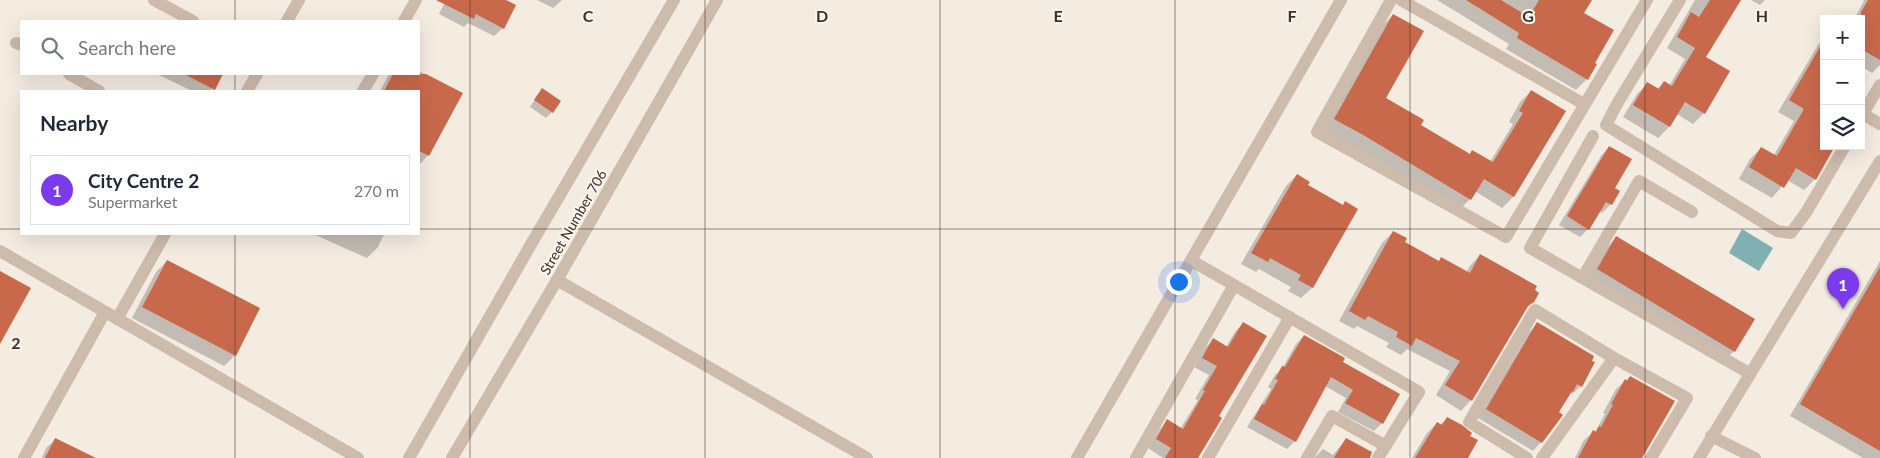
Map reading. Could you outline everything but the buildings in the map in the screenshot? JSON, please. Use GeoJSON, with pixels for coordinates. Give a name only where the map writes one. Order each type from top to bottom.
{"type":"FeatureCollection","features":[{"type":"Feature","properties":{"kind":"street"},"geometry":{"type":"LineString","coordinates":[[154,0],[191,20]]}},
{"type":"Feature","properties":{"kind":"street"},"geometry":{"type":"LineString","coordinates":[[288,20],[299,0]]}},
{"type":"Feature","properties":{"kind":"street"},"geometry":{"type":"LineString","coordinates":[[405,20],[416,0]]}},
{"type":"Feature","properties":{"kind":"street"},"geometry":{"type":"LineString","coordinates":[[409,458],[525,254],[674,0]]}},
{"type":"Feature","properties":{"kind":"street","name":"Street Number 706"},"geometry":{"type":"LineString","coordinates":[[452,458],[557,280],[717,0]]}},
{"type":"Feature","properties":{"kind":"street"},"geometry":{"type":"LineString","coordinates":[[1077,458],[1341,0]]}},
{"type":"Feature","properties":{"kind":"street"},"geometry":{"type":"LineString","coordinates":[[1391,0],[1317,132],[1506,237],[1647,0]]}},
{"type":"Feature","properties":{"kind":"street"},"geometry":{"type":"LineString","coordinates":[[1401,0],[1584,104]]}},
{"type":"Feature","properties":{"kind":"street"},"geometry":{"type":"LineString","coordinates":[[1680,0],[1606,125],[1777,231],[1791,233],[1807,211],[1843,150]]}},
{"type":"Feature","properties":{"kind":"street"},"geometry":{"type":"LineString","coordinates":[[71,75],[97,90]]}},
{"type":"Feature","properties":{"kind":"street"},"geometry":{"type":"LineString","coordinates":[[248,90],[256,75]]}},
{"type":"Feature","properties":{"kind":"street"},"geometry":{"type":"LineString","coordinates":[[364,90],[372,75]]}},
{"type":"Feature","properties":{"kind":"street"},"geometry":{"type":"LineString","coordinates":[[1865,112],[1878,93]]}},
{"type":"Feature","properties":{"kind":"street"},"geometry":{"type":"LineString","coordinates":[[1865,117],[1880,124]]}},
{"type":"Feature","properties":{"kind":"street"},"geometry":{"type":"LineString","coordinates":[[1593,136],[1530,248],[1749,373]]}},
{"type":"Feature","properties":{"kind":"street"},"geometry":{"type":"LineString","coordinates":[[1699,458],[1749,373],[1880,161]]}},
{"type":"Feature","properties":{"kind":"street"},"geometry":{"type":"LineString","coordinates":[[1583,277],[1639,180],[1692,212]]}},
{"type":"Feature","properties":{"kind":"street"},"geometry":{"type":"LineString","coordinates":[[24,458],[111,316],[164,235]]}},
{"type":"Feature","properties":{"kind":"street"},"geometry":{"type":"LineString","coordinates":[[0,251],[358,458]]}},
{"type":"Feature","properties":{"kind":"street"},"geometry":{"type":"LineString","coordinates":[[1192,261],[1419,392],[1378,458]]}},
{"type":"Feature","properties":{"kind":"street"},"geometry":{"type":"LineString","coordinates":[[557,280],[867,458]]}},
{"type":"Feature","properties":{"kind":"street"},"geometry":{"type":"LineString","coordinates":[[1136,458],[1234,285]]}},
{"type":"Feature","properties":{"kind":"street"},"geometry":{"type":"LineString","coordinates":[[1527,458],[1469,422],[1535,310],[1614,358],[1687,398],[1652,458]]}},
{"type":"Feature","properties":{"kind":"street"},"geometry":{"type":"LineString","coordinates":[[1208,458],[1290,317]]}},
{"type":"Feature","properties":{"kind":"street"},"geometry":{"type":"LineString","coordinates":[[1542,458],[1614,358]]}},
{"type":"Feature","properties":{"kind":"street"},"geometry":{"type":"LineString","coordinates":[[1307,458],[1332,416],[1386,446]]}},
{"type":"Feature","properties":{"kind":"street"},"geometry":{"type":"LineString","coordinates":[[1711,436],[1755,458]]}},
{"type":"Feature","properties":{"kind":"water"},"geometry":{"type":"Polygon","coordinates":[[[1742,229],[1773,248],[1759,271],[1729,253],[1742,229]]]}},
{"type":"Feature","properties":{"kind":"place","name":"City Centre 2"},"geometry":{"type":"Point","coordinates":[1843,309]}}]}
